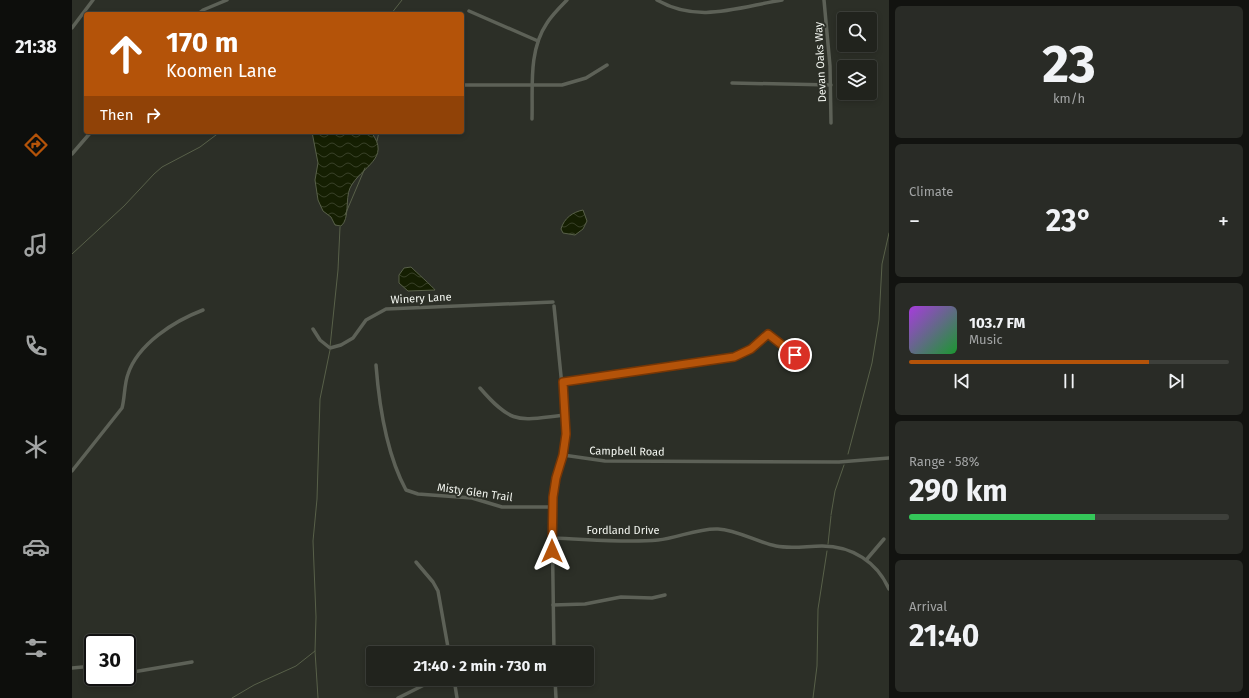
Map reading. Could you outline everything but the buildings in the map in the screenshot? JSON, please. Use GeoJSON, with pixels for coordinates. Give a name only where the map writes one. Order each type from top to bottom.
{"type":"FeatureCollection","features":[{"type":"Feature","properties":{"kind":"street"},"geometry":{"type":"LineString","coordinates":[[72,28],[93,0]]}},
{"type":"Feature","properties":{"kind":"street"},"geometry":{"type":"LineString","coordinates":[[200,12],[227,0]]}},
{"type":"Feature","properties":{"kind":"street"},"geometry":{"type":"LineString","coordinates":[[532,119],[533,62],[538,41],[547,23],[567,0]]}},
{"type":"Feature","properties":{"kind":"street"},"geometry":{"type":"LineString","coordinates":[[657,0],[683,11],[707,14],[782,0]]}},
{"type":"Feature","properties":{"kind":"street","name":"Devan Oaks Way"},"geometry":{"type":"LineString","coordinates":[[824,0],[831,85],[831,123]]}},
{"type":"Feature","properties":{"kind":"street"},"geometry":{"type":"LineString","coordinates":[[469,11],[538,41]]}},
{"type":"Feature","properties":{"kind":"street"},"geometry":{"type":"LineString","coordinates":[[464,85],[562,86],[586,78],[606,65]]}},
{"type":"Feature","properties":{"kind":"street"},"geometry":{"type":"LineString","coordinates":[[732,84],[831,85]]}},
{"type":"Feature","properties":{"kind":"street"},"geometry":{"type":"LineString","coordinates":[[72,154],[89,134]]}},
{"type":"Feature","properties":{"kind":"street","name":"Winery Lane"},"geometry":{"type":"LineString","coordinates":[[313,329],[320,340],[330,348],[341,345],[353,338],[366,320],[386,309],[552,302]]}},
{"type":"Feature","properties":{"kind":"street"},"geometry":{"type":"LineString","coordinates":[[554,306],[563,382],[566,434],[563,455],[556,478],[553,507],[554,646]]}},
{"type":"Feature","properties":{"kind":"street"},"geometry":{"type":"LineString","coordinates":[[72,471],[122,408],[130,369],[145,348],[158,335],[169,327],[203,310]]}},
{"type":"Feature","properties":{"kind":"street"},"geometry":{"type":"LineString","coordinates":[[563,382],[734,357],[751,349],[768,334],[798,357]]}},
{"type":"Feature","properties":{"kind":"street","name":"Misty Glen Trail"},"geometry":{"type":"LineString","coordinates":[[376,365],[380,409],[400,478],[406,490],[418,494],[472,498],[502,507],[553,507]]}},
{"type":"Feature","properties":{"kind":"street"},"geometry":{"type":"LineString","coordinates":[[480,388],[498,408],[514,417],[529,418],[565,415]]}},
{"type":"Feature","properties":{"kind":"street","name":"Campbell Road"},"geometry":{"type":"LineString","coordinates":[[563,455],[605,461],[861,462],[889,458]]}},
{"type":"Feature","properties":{"kind":"street","name":"Fordland Drive"},"geometry":{"type":"LineString","coordinates":[[552,538],[653,540],[703,530],[718,529],[734,532],[755,541],[782,547],[835,547],[867,559],[879,571],[889,590]]}},
{"type":"Feature","properties":{"kind":"street"},"geometry":{"type":"LineString","coordinates":[[867,559],[884,539]]}},
{"type":"Feature","properties":{"kind":"street"},"geometry":{"type":"LineString","coordinates":[[416,562],[433,582],[438,591],[448,646]]}},
{"type":"Feature","properties":{"kind":"street"},"geometry":{"type":"LineString","coordinates":[[553,605],[585,604],[621,597],[652,598],[665,595]]}},
{"type":"Feature","properties":{"kind":"street"},"geometry":{"type":"LineString","coordinates":[[136,671],[192,662]]}},
{"type":"Feature","properties":{"kind":"street"},"geometry":{"type":"LineString","coordinates":[[72,668],[84,667]]}},
{"type":"Feature","properties":{"kind":"street"},"geometry":{"type":"LineString","coordinates":[[398,698],[422,686]]}},
{"type":"Feature","properties":{"kind":"street"},"geometry":{"type":"LineString","coordinates":[[455,686],[457,698]]}},
{"type":"Feature","properties":{"kind":"street"},"geometry":{"type":"LineString","coordinates":[[555,686],[556,698]]}},
{"type":"Feature","properties":{"kind":"water"},"geometry":{"type":"Polygon","coordinates":[[[312,134],[372,134],[377,141],[378,149],[376,156],[350,188],[346,219],[341,226],[335,225],[331,217],[323,211],[318,200],[315,180],[318,163],[312,134]]]}},
{"type":"Feature","properties":{"kind":"water"},"geometry":{"type":"Polygon","coordinates":[[[583,210],[587,221],[583,229],[575,235],[563,233],[561,229],[564,222],[572,214],[583,210]]]}},
{"type":"Feature","properties":{"kind":"water"},"geometry":{"type":"Polygon","coordinates":[[[411,267],[435,290],[408,291],[399,283],[399,275],[404,268],[411,267]]]}},
{"type":"Feature","properties":{"kind":"waterway"},"geometry":{"type":"LineString","coordinates":[[393,12],[402,0]]}},
{"type":"Feature","properties":{"kind":"waterway"},"geometry":{"type":"LineString","coordinates":[[72,254],[124,206],[162,167],[200,147],[217,134]]}},
{"type":"Feature","properties":{"kind":"waterway"},"geometry":{"type":"LineString","coordinates":[[377,141],[379,134]]}},
{"type":"Feature","properties":{"kind":"waterway"},"geometry":{"type":"LineString","coordinates":[[345,215],[365,168]]}},
{"type":"Feature","properties":{"kind":"waterway"},"geometry":{"type":"LineString","coordinates":[[330,347],[338,270],[340,227]]}},
{"type":"Feature","properties":{"kind":"waterway"},"geometry":{"type":"LineString","coordinates":[[848,454],[872,363],[879,320],[882,264],[889,233]]}},
{"type":"Feature","properties":{"kind":"waterway"},"geometry":{"type":"LineString","coordinates":[[318,698],[315,651],[316,617],[313,541],[317,499],[320,399],[330,350]]}},
{"type":"Feature","properties":{"kind":"waterway"},"geometry":{"type":"LineString","coordinates":[[831,515],[835,491],[844,465]]}},
{"type":"Feature","properties":{"kind":"waterway"},"geometry":{"type":"LineString","coordinates":[[828,544],[831,516]]}},
{"type":"Feature","properties":{"kind":"waterway"},"geometry":{"type":"LineString","coordinates":[[813,698],[817,666],[818,609],[827,551]]}},
{"type":"Feature","properties":{"kind":"waterway"},"geometry":{"type":"LineString","coordinates":[[232,698],[254,685],[296,666],[315,651]]}},
{"type":"Feature","properties":{"kind":"route"},"geometry":{"type":"LineString","coordinates":[[552,551],[553,497],[556,478],[563,455],[566,434],[563,382],[613,376],[734,357],[751,349],[768,334],[795,355]]}}]}
